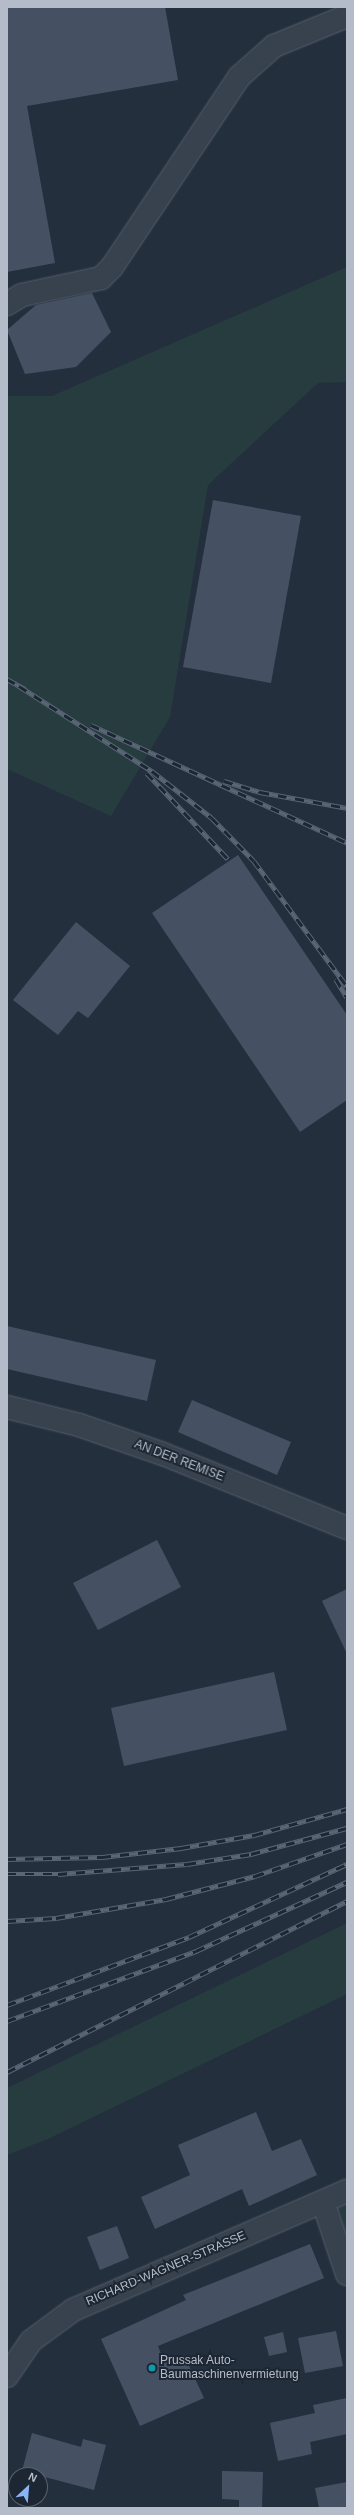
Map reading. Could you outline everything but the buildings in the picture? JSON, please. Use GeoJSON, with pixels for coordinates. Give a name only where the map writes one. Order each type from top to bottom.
{"type":"FeatureCollection","features":[{"type":"Feature","properties":{"kind":"street"},"geometry":{"type":"LineString","coordinates":[[7,304],[22,295],[101,278],[112,267],[240,77],[274,46],[347,16]]}},
{"type":"Feature","properties":{"kind":"street","name":"AN DER REMISE"},"geometry":{"type":"LineString","coordinates":[[7,1406],[79,1425],[163,1454],[347,1528]]}},
{"type":"Feature","properties":{"kind":"street","name":"RICHARD-WAGNER-STRASSE"},"geometry":{"type":"LineString","coordinates":[[7,2376],[31,2341],[73,2310],[347,2191]]}},
{"type":"Feature","properties":{"kind":"street"},"geometry":{"type":"LineString","coordinates":[[323,2202],[347,2274]]}},
{"type":"Feature","properties":{"kind":"green space"},"geometry":{"type":"Polygon","coordinates":[[[347,267],[347,382],[318,383],[208,485],[170,717],[111,816],[7,769],[7,396],[52,396],[347,267]]]}},
{"type":"Feature","properties":{"kind":"green space"},"geometry":{"type":"Polygon","coordinates":[[[347,1923],[347,1994],[48,2139],[7,2155],[7,2088],[347,1923]]]}},
{"type":"Feature","properties":{"kind":"green space"},"geometry":{"type":"Polygon","coordinates":[[[347,2204],[347,2236],[338,2208],[347,2204]]]}},
{"type":"Feature","properties":{"kind":"railway"},"geometry":{"type":"LineString","coordinates":[[7,679],[25,689]]}},
{"type":"Feature","properties":{"kind":"railway"},"geometry":{"type":"LineString","coordinates":[[19,686],[152,771],[212,818],[254,861],[347,986]]}},
{"type":"Feature","properties":{"kind":"railway"},"geometry":{"type":"LineString","coordinates":[[91,725],[347,843]]}},
{"type":"Feature","properties":{"kind":"railway"},"geometry":{"type":"LineString","coordinates":[[147,773],[228,859]]}},
{"type":"Feature","properties":{"kind":"railway"},"geometry":{"type":"LineString","coordinates":[[224,781],[260,792],[347,808]]}},
{"type":"Feature","properties":{"kind":"railway"},"geometry":{"type":"LineString","coordinates":[[336,979],[347,997]]}},
{"type":"Feature","properties":{"kind":"railway"},"geometry":{"type":"LineString","coordinates":[[7,1859],[102,1857],[181,1848],[254,1835],[347,1809]]}},
{"type":"Feature","properties":{"kind":"railway"},"geometry":{"type":"LineString","coordinates":[[7,1874],[58,1874],[187,1864],[251,1854],[347,1828]]}},
{"type":"Feature","properties":{"kind":"railway"},"geometry":{"type":"LineString","coordinates":[[7,1921],[56,1918],[166,1899],[255,1876],[347,1844]]}},
{"type":"Feature","properties":{"kind":"railway"},"geometry":{"type":"LineString","coordinates":[[7,2005],[189,1937],[347,1864]]}},
{"type":"Feature","properties":{"kind":"railway"},"geometry":{"type":"LineString","coordinates":[[7,2021],[196,1951],[347,1882]]}},
{"type":"Feature","properties":{"kind":"railway"},"geometry":{"type":"LineString","coordinates":[[7,2072],[347,1901]]}},
{"type":"Feature","properties":{"kind":"place","name":"Prussak Auto- Baumaschinenvermietung"},"geometry":{"type":"Point","coordinates":[152,2368]}}]}
